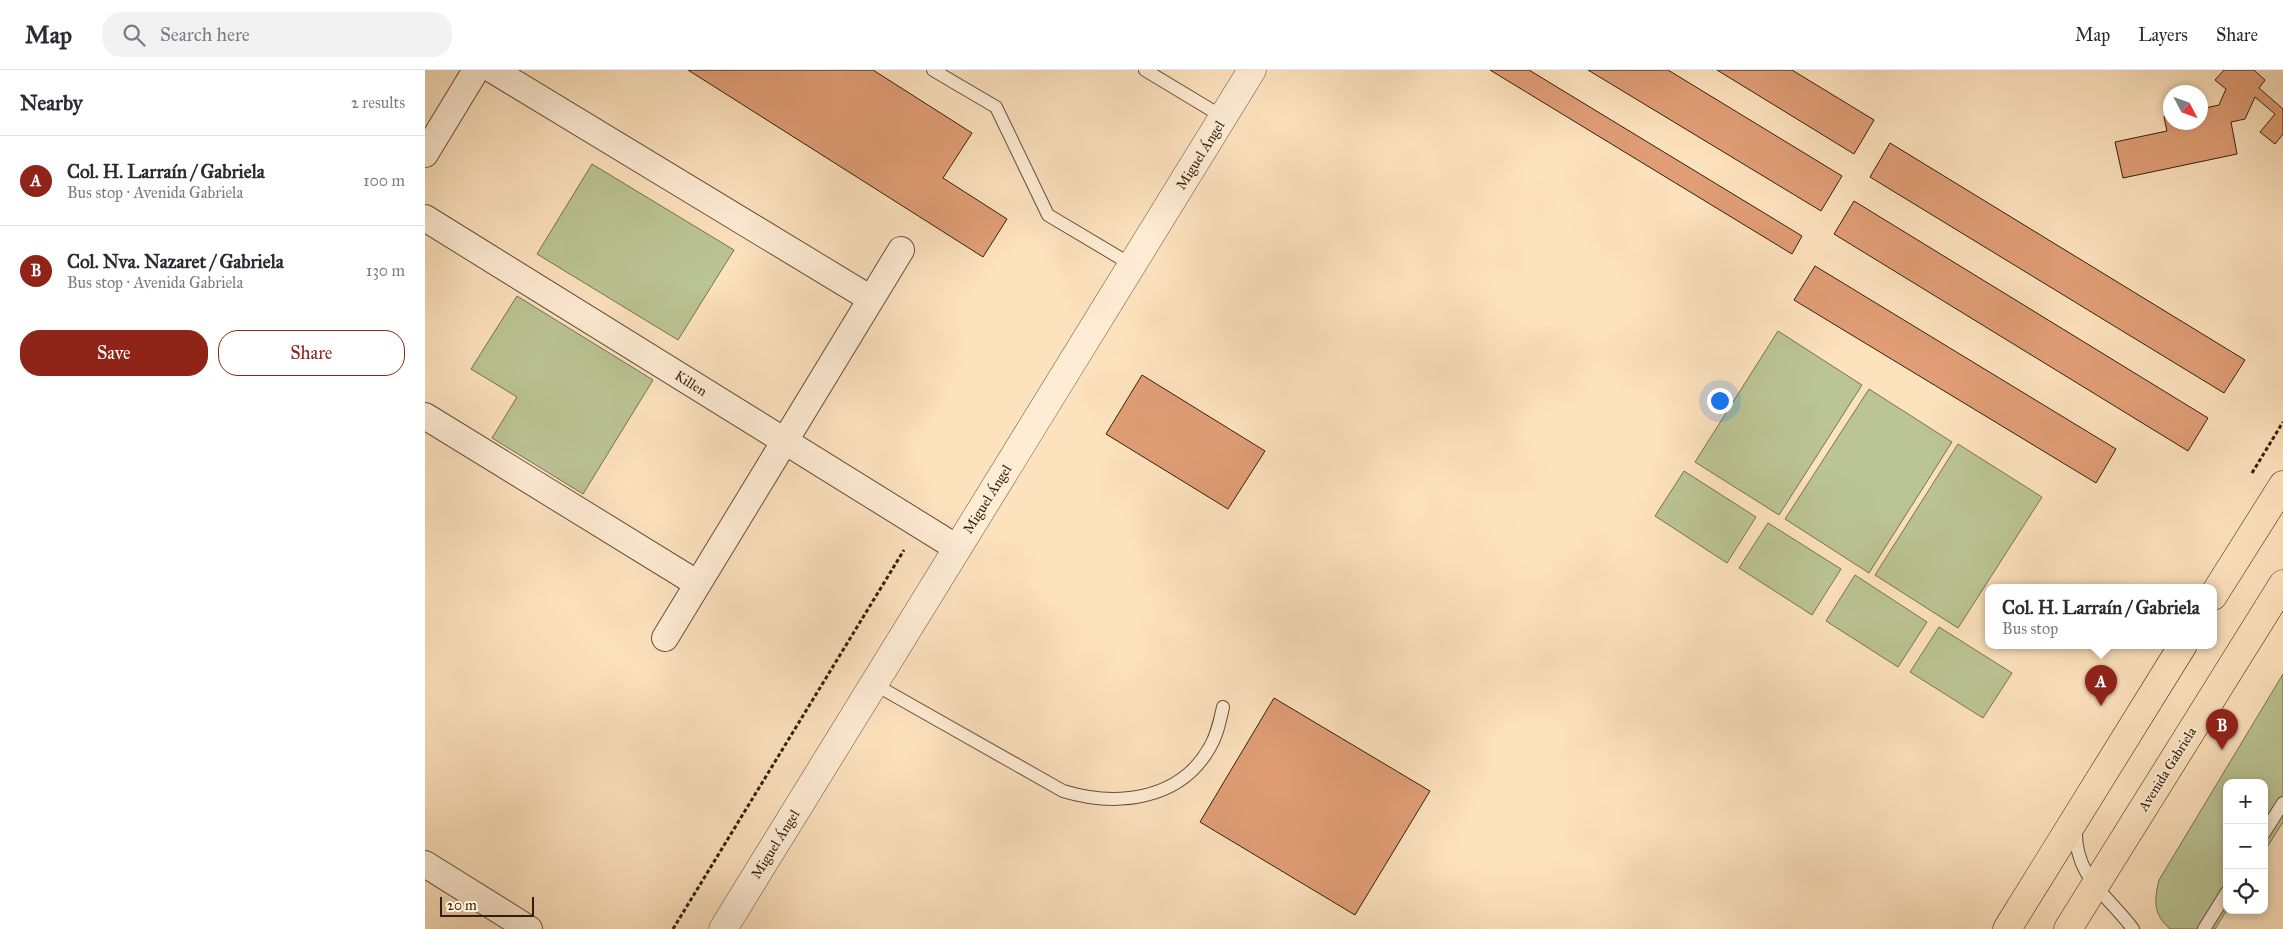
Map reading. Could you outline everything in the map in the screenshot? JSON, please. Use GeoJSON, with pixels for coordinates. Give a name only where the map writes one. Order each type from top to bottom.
{"type":"FeatureCollection","features":[{"type":"Feature","properties":{"kind":"main road"},"geometry":{"type":"LineString","coordinates":[[2217,590],[2283,485]]}},
{"type":"Feature","properties":{"kind":"main road","name":"Avenida Gabriela"},"geometry":{"type":"LineString","coordinates":[[2068,929],[2283,584]]}},
{"type":"Feature","properties":{"kind":"main road"},"geometry":{"type":"LineString","coordinates":[[2007,929],[2180,649]]}},
{"type":"Feature","properties":{"kind":"street"},"geometry":{"type":"LineString","coordinates":[[425,154],[476,70]]}},
{"type":"Feature","properties":{"kind":"street"},"geometry":{"type":"LineString","coordinates":[[493,70],[871,299]]}},
{"type":"Feature","properties":{"kind":"street","name":"Miguel Ángel"},"geometry":{"type":"LineString","coordinates":[[723,929],[1252,70]]}},
{"type":"Feature","properties":{"kind":"street","name":"Killen"},"geometry":{"type":"LineString","coordinates":[[425,218],[957,548]]}},
{"type":"Feature","properties":{"kind":"street"},"geometry":{"type":"LineString","coordinates":[[665,638],[901,250]]}},
{"type":"Feature","properties":{"kind":"street"},"geometry":{"type":"LineString","coordinates":[[425,416],[698,584]]}},
{"type":"Feature","properties":{"kind":"street"},"geometry":{"type":"LineString","coordinates":[[425,864],[529,929]]}},
{"type":"Feature","properties":{"kind":"lane"},"geometry":{"type":"LineString","coordinates":[[933,70],[996,107],[1047,215],[1132,265]]}},
{"type":"Feature","properties":{"kind":"lane"},"geometry":{"type":"LineString","coordinates":[[1145,70],[1223,117]]}},
{"type":"Feature","properties":{"kind":"lane"},"geometry":{"type":"LineString","coordinates":[[874,684],[1063,791],[1087,798],[1111,800],[1146,796],[1163,790],[1181,780],[1197,765],[1210,748],[1218,728],[1223,707]]}},
{"type":"Feature","properties":{"kind":"lane"},"geometry":{"type":"LineString","coordinates":[[2268,827],[2283,803]]}},
{"type":"Feature","properties":{"kind":"lane"},"geometry":{"type":"LineString","coordinates":[[2078,813],[2075,842],[2083,868],[2095,886],[2133,929]]}},
{"type":"Feature","properties":{"kind":"lane"},"geometry":{"type":"LineString","coordinates":[[2203,929],[2223,898]]}},
{"type":"Feature","properties":{"kind":"path"},"geometry":{"type":"LineString","coordinates":[[673,929],[919,524]]}},
{"type":"Feature","properties":{"kind":"green space"},"geometry":{"type":"Polygon","coordinates":[[[592,164],[734,250],[678,340],[537,254],[592,164]]]}},
{"type":"Feature","properties":{"kind":"green space"},"geometry":{"type":"Polygon","coordinates":[[[517,296],[653,380],[583,494],[492,438],[517,397],[471,369],[517,296]]]}},
{"type":"Feature","properties":{"kind":"green space"},"geometry":{"type":"Polygon","coordinates":[[[1778,331],[1862,385],[1779,515],[1695,462],[1778,331]]]}},
{"type":"Feature","properties":{"kind":"green space"},"geometry":{"type":"Polygon","coordinates":[[[1869,389],[1952,442],[1869,573],[1785,519],[1869,389]]]}},
{"type":"Feature","properties":{"kind":"green space"},"geometry":{"type":"Polygon","coordinates":[[[1958,444],[2042,497],[1958,628],[1875,575],[1958,444]]]}},
{"type":"Feature","properties":{"kind":"green space"},"geometry":{"type":"Polygon","coordinates":[[[1684,471],[1756,517],[1727,563],[1655,516],[1684,471]]]}},
{"type":"Feature","properties":{"kind":"green space"},"geometry":{"type":"Polygon","coordinates":[[[1768,523],[1841,569],[1812,615],[1739,568],[1768,523]]]}},
{"type":"Feature","properties":{"kind":"green space"},"geometry":{"type":"Polygon","coordinates":[[[1855,575],[1927,622],[1898,667],[1826,621],[1855,575]]]}},
{"type":"Feature","properties":{"kind":"green space"},"geometry":{"type":"Polygon","coordinates":[[[1939,627],[2012,673],[1983,718],[1910,672],[1939,627]]]}},
{"type":"Feature","properties":{"kind":"green space"},"geometry":{"type":"Polygon","coordinates":[[[2283,674],[2283,822],[2268,846],[2268,779],[2223,779],[2224,914],[2215,929],[2170,929],[2160,918],[2156,907],[2159,880],[2283,674]]]}},
{"type":"Feature","properties":{"kind":"building"},"geometry":{"type":"Polygon","coordinates":[[[688,70],[873,70],[972,133],[943,178],[1007,219],[983,257],[688,70]]]}},
{"type":"Feature","properties":{"kind":"building"},"geometry":{"type":"Polygon","coordinates":[[[1490,70],[1529,70],[1802,236],[1792,254],[1490,70]]]}},
{"type":"Feature","properties":{"kind":"building"},"geometry":{"type":"Polygon","coordinates":[[[1588,70],[1668,70],[1842,176],[1821,211],[1588,70]]]}},
{"type":"Feature","properties":{"kind":"building"},"geometry":{"type":"Polygon","coordinates":[[[1717,70],[1792,70],[1874,120],[1854,154],[1717,70]]]}},
{"type":"Feature","properties":{"kind":"building"},"geometry":{"type":"Polygon","coordinates":[[[2224,70],[2254,70],[2265,80],[2259,88],[2283,109],[2283,134],[2275,144],[2260,132],[2275,114],[2255,97],[2245,119],[2231,122],[2237,154],[2123,178],[2115,142],[2167,130],[2208,130],[2208,107],[2219,105],[2226,89],[2215,80],[2224,70]]]}},
{"type":"Feature","properties":{"kind":"building"},"geometry":{"type":"Polygon","coordinates":[[[1890,143],[2245,360],[2224,393],[1870,177],[1890,143]]]}},
{"type":"Feature","properties":{"kind":"building"},"geometry":{"type":"Polygon","coordinates":[[[1854,201],[2208,418],[2188,451],[1834,234],[1854,201]]]}},
{"type":"Feature","properties":{"kind":"building"},"geometry":{"type":"Polygon","coordinates":[[[1815,266],[2116,449],[2096,483],[1794,300],[1815,266]]]}},
{"type":"Feature","properties":{"kind":"building"},"geometry":{"type":"Polygon","coordinates":[[[1142,375],[1265,451],[1228,509],[1106,434],[1142,375]]]}},
{"type":"Feature","properties":{"kind":"building"},"geometry":{"type":"Polygon","coordinates":[[[1274,698],[1430,791],[1355,915],[1200,822],[1274,698]]]}},
{"type":"Feature","properties":{"kind":"place","name":"Col. H. Larraín / Gabriela"},"geometry":{"type":"Point","coordinates":[2101,706]}},
{"type":"Feature","properties":{"kind":"place","name":"Col. Nva. Nazaret / Gabriela"},"geometry":{"type":"Point","coordinates":[2222,750]}}]}
